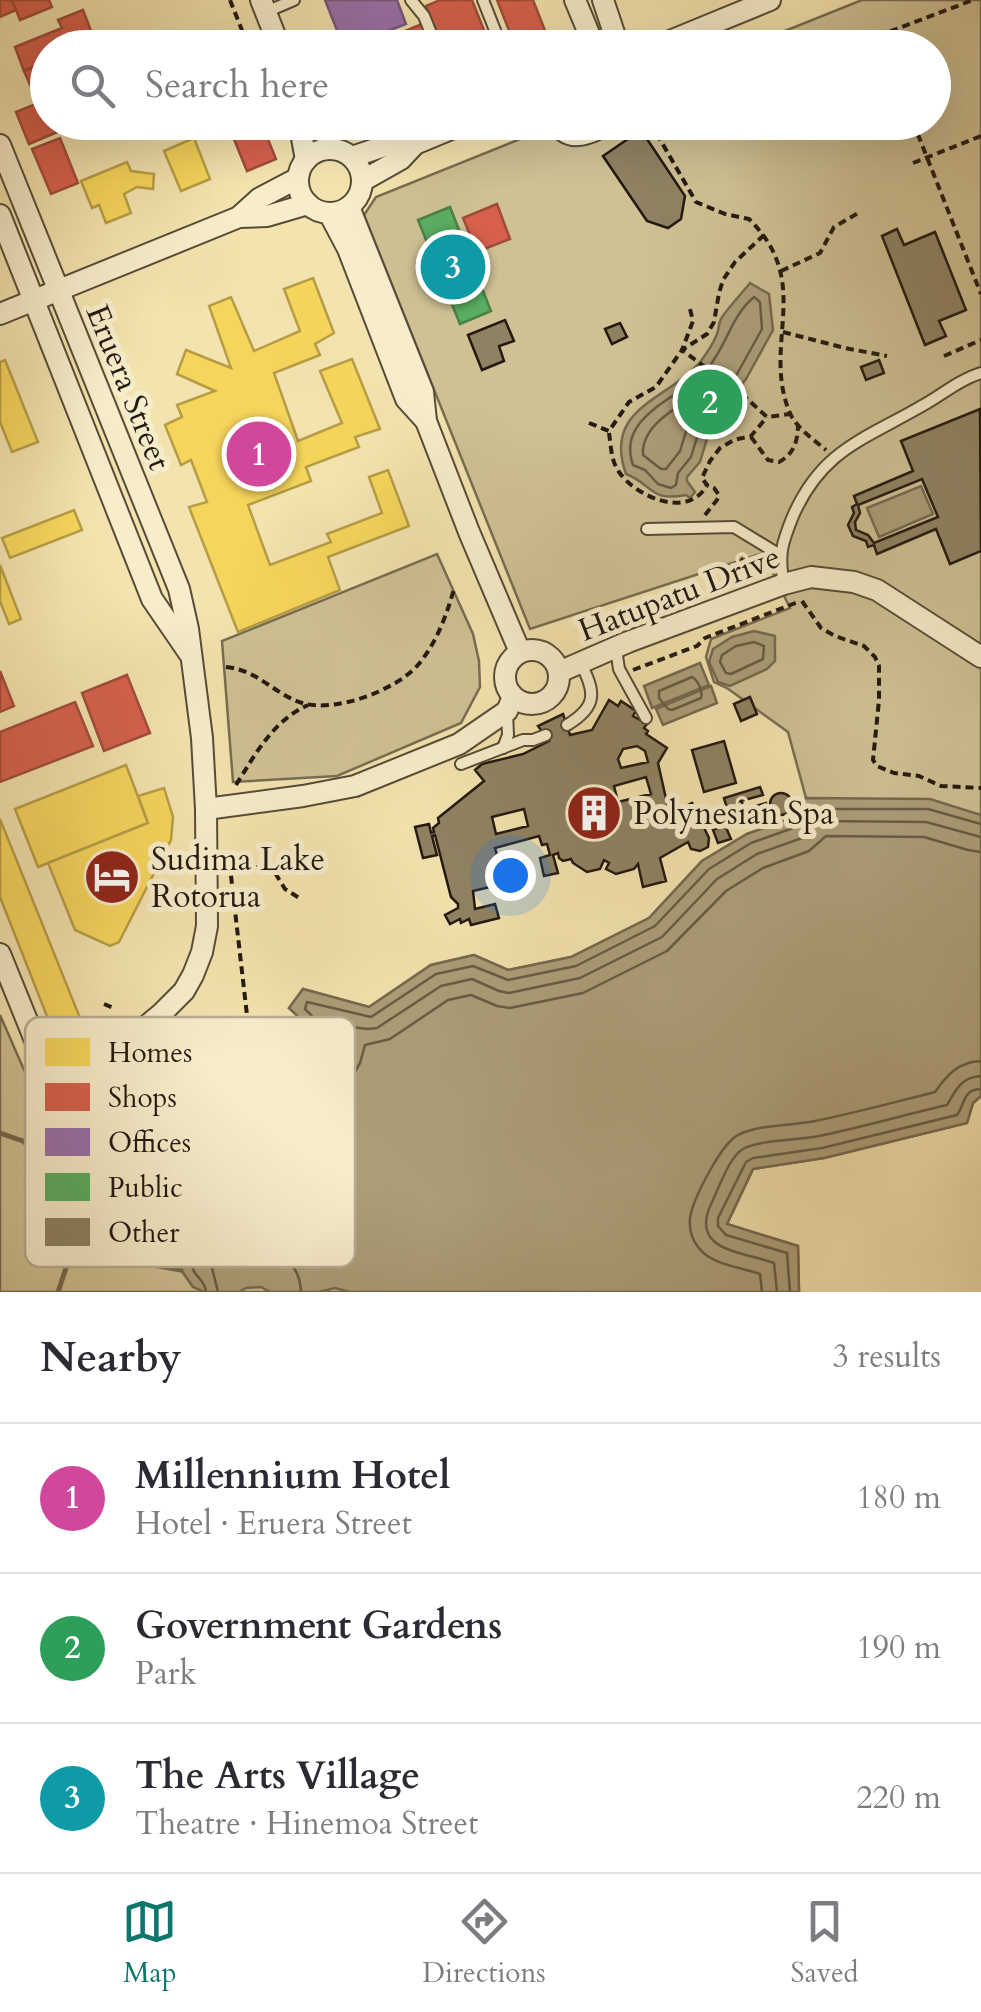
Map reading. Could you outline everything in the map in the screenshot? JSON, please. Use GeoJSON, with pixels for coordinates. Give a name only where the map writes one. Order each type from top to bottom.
{"type":"FeatureCollection","features":[{"type":"Feature","properties":{"kind":"street"},"geometry":{"type":"LineString","coordinates":[[575,0],[588,30]]}},
{"type":"Feature","properties":{"kind":"street"},"geometry":{"type":"LineString","coordinates":[[603,0],[613,30]]}},
{"type":"Feature","properties":{"kind":"street"},"geometry":{"type":"LineString","coordinates":[[697,30],[770,0]]}},
{"type":"Feature","properties":{"kind":"street"},"geometry":{"type":"LineString","coordinates":[[264,6],[273,30]]}},
{"type":"Feature","properties":{"kind":"street"},"geometry":{"type":"LineString","coordinates":[[300,140],[300,192],[308,204],[322,212],[339,210],[359,196],[362,181],[361,172],[333,140]]}},
{"type":"Feature","properties":{"kind":"street"},"geometry":{"type":"LineString","coordinates":[[362,181],[401,159],[414,144],[424,140]]}},
{"type":"Feature","properties":{"kind":"street"},"geometry":{"type":"LineString","coordinates":[[239,217],[302,169],[318,151],[343,153],[396,142],[414,144]]}},
{"type":"Feature","properties":{"kind":"street","name":"Eruera Street"},"geometry":{"type":"LineString","coordinates":[[0,145],[184,606],[202,738],[208,907],[202,952],[194,975],[184,991],[157,1017]]}},
{"type":"Feature","properties":{"kind":"street"},"geometry":{"type":"LineString","coordinates":[[0,314],[239,217],[267,216],[308,204]]}},
{"type":"Feature","properties":{"kind":"street"},"geometry":{"type":"LineString","coordinates":[[339,210],[423,392],[426,421],[520,652]]}},
{"type":"Feature","properties":{"kind":"street","name":"Eruera Street"},"geometry":{"type":"LineString","coordinates":[[0,215],[152,599],[190,655]]}},
{"type":"Feature","properties":{"kind":"street","name":"Hatupatu Drive"},"geometry":{"type":"LineString","coordinates":[[558,672],[811,577],[878,590],[981,658]]}},
{"type":"Feature","properties":{"kind":"street"},"geometry":{"type":"LineString","coordinates":[[206,808],[355,786],[447,750],[473,736],[510,704],[543,702],[556,690],[556,664],[544,652],[520,652],[508,662],[505,670],[510,704]]}},
{"type":"Feature","properties":{"kind":"street","name":"Eruera Street"},"geometry":{"type":"LineString","coordinates":[[0,954],[26,1017]]}},
{"type":"Feature","properties":{"kind":"lane"},"geometry":{"type":"LineString","coordinates":[[264,6],[294,0]]}},
{"type":"Feature","properties":{"kind":"lane"},"geometry":{"type":"LineString","coordinates":[[411,0],[430,30]]}},
{"type":"Feature","properties":{"kind":"lane"},"geometry":{"type":"LineString","coordinates":[[484,0],[495,30]]}},
{"type":"Feature","properties":{"kind":"lane"},"geometry":{"type":"LineString","coordinates":[[10,241],[34,231]]}},
{"type":"Feature","properties":{"kind":"lane"},"geometry":{"type":"LineString","coordinates":[[784,584],[780,555],[786,534],[799,502],[834,458],[864,436],[981,373]]}},
{"type":"Feature","properties":{"kind":"lane"},"geometry":{"type":"LineString","coordinates":[[88,436],[113,427]]}},
{"type":"Feature","properties":{"kind":"lane"},"geometry":{"type":"LineString","coordinates":[[127,536],[153,524]]}},
{"type":"Feature","properties":{"kind":"lane"},"geometry":{"type":"LineString","coordinates":[[647,529],[734,528],[780,555]]}},
{"type":"Feature","properties":{"kind":"lane"},"geometry":{"type":"LineString","coordinates":[[616,648],[619,668],[646,718]]}},
{"type":"Feature","properties":{"kind":"lane"},"geometry":{"type":"LineString","coordinates":[[567,725],[582,715],[592,698],[580,663]]}},
{"type":"Feature","properties":{"kind":"lane"},"geometry":{"type":"LineString","coordinates":[[510,704],[512,730],[523,740]]}},
{"type":"Feature","properties":{"kind":"lane"},"geometry":{"type":"LineString","coordinates":[[503,748],[510,704]]}},
{"type":"Feature","properties":{"kind":"lane"},"geometry":{"type":"LineString","coordinates":[[462,764],[546,735]]}},
{"type":"Feature","properties":{"kind":"path"},"geometry":{"type":"LineString","coordinates":[[230,0],[241,30]]}},
{"type":"Feature","properties":{"kind":"path"},"geometry":{"type":"LineString","coordinates":[[894,30],[973,0]]}},
{"type":"Feature","properties":{"kind":"path"},"geometry":{"type":"LineString","coordinates":[[913,163],[981,136]]}},
{"type":"Feature","properties":{"kind":"path"},"geometry":{"type":"LineString","coordinates":[[372,140],[374,144]]}},
{"type":"Feature","properties":{"kind":"path"},"geometry":{"type":"LineString","coordinates":[[660,140],[696,202],[748,219],[774,251],[783,288],[782,376],[790,414],[834,458]]}},
{"type":"Feature","properties":{"kind":"path"},"geometry":{"type":"LineString","coordinates":[[920,140],[981,294]]}},
{"type":"Feature","properties":{"kind":"path"},"geometry":{"type":"LineString","coordinates":[[780,271],[820,253],[834,228],[860,212]]}},
{"type":"Feature","properties":{"kind":"path"},"geometry":{"type":"LineString","coordinates":[[682,350],[707,334],[714,322],[723,280],[735,262],[764,235]]}},
{"type":"Feature","properties":{"kind":"path"},"geometry":{"type":"LineString","coordinates":[[690,309],[693,320],[682,350],[656,387],[630,402],[609,431],[616,468],[641,492],[667,502],[684,502],[696,500],[707,486]]}},
{"type":"Feature","properties":{"kind":"path"},"geometry":{"type":"LineString","coordinates":[[783,332],[887,356]]}},
{"type":"Feature","properties":{"kind":"path"},"geometry":{"type":"LineString","coordinates":[[944,356],[981,340]]}},
{"type":"Feature","properties":{"kind":"path"},"geometry":{"type":"LineString","coordinates":[[682,350],[767,417]]}},
{"type":"Feature","properties":{"kind":"path"},"geometry":{"type":"LineString","coordinates":[[701,527],[705,514],[718,498],[716,490],[702,480],[715,454],[729,442],[750,436],[767,417],[790,414]]}},
{"type":"Feature","properties":{"kind":"path"},"geometry":{"type":"LineString","coordinates":[[589,424],[609,431]]}},
{"type":"Feature","properties":{"kind":"path"},"geometry":{"type":"LineString","coordinates":[[750,436],[768,460],[779,462],[794,447],[798,424]]}},
{"type":"Feature","properties":{"kind":"path"},"geometry":{"type":"LineString","coordinates":[[784,584],[802,600],[821,628],[864,646],[875,656],[879,666],[873,760],[877,766],[942,786],[981,788]]}},
{"type":"Feature","properties":{"kind":"path"},"geometry":{"type":"LineString","coordinates":[[226,667],[254,674],[308,705],[326,706],[360,699],[414,669],[444,622],[454,590]]}},
{"type":"Feature","properties":{"kind":"path"},"geometry":{"type":"LineString","coordinates":[[632,670],[802,600]]}},
{"type":"Feature","properties":{"kind":"path"},"geometry":{"type":"LineString","coordinates":[[232,790],[275,728],[308,705]]}},
{"type":"Feature","properties":{"kind":"path"},"geometry":{"type":"LineString","coordinates":[[248,1017],[230,867],[272,868],[285,889],[301,898]]}},
{"type":"Feature","properties":{"kind":"path"},"geometry":{"type":"LineString","coordinates":[[104,1004],[116,1009]]}},
{"type":"Feature","properties":{"kind":"shaded area"},"geometry":{"type":"Polygon","coordinates":[[[862,0],[981,0],[981,1096],[973,1103],[967,1123],[824,1158],[753,1169],[727,1224],[798,1246],[799,1292],[0,1292],[0,1015],[25,1072],[25,1267],[355,1267],[355,1017],[299,1017],[289,1008],[303,989],[369,1007],[431,965],[474,955],[508,970],[571,957],[649,918],[702,861],[747,834],[792,818],[806,798],[788,732],[714,682],[706,657],[711,639],[790,608],[763,553],[530,629],[364,215],[376,197],[518,140],[951,140],[951,30],[787,30],[862,0]]]}},
{"type":"Feature","properties":{"kind":"shaded area"},"geometry":{"type":"Polygon","coordinates":[[[437,554],[473,634],[479,661],[480,687],[461,723],[337,776],[233,782],[222,641],[437,554]]]}},
{"type":"Feature","properties":{"kind":"water"},"geometry":{"type":"Polygon","coordinates":[[[750,283],[769,294],[773,330],[746,379],[727,403],[724,421],[707,439],[700,462],[687,477],[695,492],[690,498],[658,494],[626,474],[621,452],[623,434],[642,407],[701,361],[723,316],[750,283]]]}},
{"type":"Feature","properties":{"kind":"water"},"geometry":{"type":"Polygon","coordinates":[[[921,486],[933,514],[879,537],[867,508],[921,486]]]}},
{"type":"Feature","properties":{"kind":"water"},"geometry":{"type":"Polygon","coordinates":[[[754,631],[775,636],[775,661],[767,669],[730,686],[718,682],[709,662],[713,649],[732,637],[754,631]]]}},
{"type":"Feature","properties":{"kind":"water"},"geometry":{"type":"Polygon","coordinates":[[[700,663],[709,685],[652,708],[644,686],[700,663]]]}},
{"type":"Feature","properties":{"kind":"water"},"geometry":{"type":"Polygon","coordinates":[[[711,686],[717,703],[663,725],[656,709],[711,686]]]}},
{"type":"Feature","properties":{"kind":"water"},"geometry":{"type":"Polygon","coordinates":[[[806,798],[930,799],[981,815],[981,1096],[973,1103],[967,1123],[824,1158],[753,1169],[727,1224],[798,1246],[799,1292],[350,1292],[335,1288],[319,1292],[270,1292],[261,1287],[239,1292],[204,1292],[193,1287],[181,1267],[355,1267],[355,1017],[299,1017],[289,1008],[303,989],[369,1007],[431,965],[474,955],[508,970],[571,957],[649,918],[702,861],[747,834],[792,818],[806,798]]]}},
{"type":"Feature","properties":{"kind":"building: Homes"},"geometry":{"type":"Polygon","coordinates":[[[195,140],[210,179],[181,191],[164,151],[195,140]]]}},
{"type":"Feature","properties":{"kind":"building: Homes"},"geometry":{"type":"Polygon","coordinates":[[[127,162],[131,171],[154,174],[153,189],[137,187],[124,194],[131,213],[106,223],[99,205],[92,208],[81,181],[127,162]]]}},
{"type":"Feature","properties":{"kind":"building: Homes"},"geometry":{"type":"Polygon","coordinates":[[[313,278],[334,333],[315,344],[320,355],[274,373],[298,441],[342,423],[320,371],[352,359],[380,429],[355,437],[359,447],[306,467],[311,481],[248,505],[270,565],[331,542],[327,534],[382,513],[369,477],[388,470],[409,526],[328,557],[340,590],[238,632],[189,507],[207,502],[191,460],[181,465],[165,425],[182,417],[177,405],[215,391],[177,374],[186,350],[231,368],[209,306],[231,297],[254,351],[300,331],[284,289],[313,278]]]}},
{"type":"Feature","properties":{"kind":"building: Homes"},"geometry":{"type":"Polygon","coordinates":[[[5,360],[38,442],[12,452],[0,422],[0,362],[5,360]]]}},
{"type":"Feature","properties":{"kind":"building: Homes"},"geometry":{"type":"Polygon","coordinates":[[[74,510],[82,530],[10,558],[2,538],[74,510]]]}},
{"type":"Feature","properties":{"kind":"building: Homes"},"geometry":{"type":"Polygon","coordinates":[[[0,565],[21,619],[9,624],[0,601],[0,565]]]}},
{"type":"Feature","properties":{"kind":"building: Homes"},"geometry":{"type":"Polygon","coordinates":[[[126,765],[148,823],[38,867],[15,809],[126,765]]]}},
{"type":"Feature","properties":{"kind":"building: Homes"},"geometry":{"type":"Polygon","coordinates":[[[164,788],[173,817],[171,840],[119,942],[110,946],[75,930],[48,863],[148,823],[138,796],[164,788]]]}},
{"type":"Feature","properties":{"kind":"building: Homes"},"geometry":{"type":"Polygon","coordinates":[[[0,819],[80,1017],[47,1017],[0,897],[0,819]]]}},
{"type":"Feature","properties":{"kind":"building: Shops"},"geometry":{"type":"Polygon","coordinates":[[[0,0],[12,0],[16,10],[0,17],[0,0]]]}},
{"type":"Feature","properties":{"kind":"building: Shops"},"geometry":{"type":"Polygon","coordinates":[[[12,0],[49,0],[52,7],[20,20],[12,0]]]}},
{"type":"Feature","properties":{"kind":"building: Shops"},"geometry":{"type":"Polygon","coordinates":[[[440,0],[472,0],[484,30],[436,30],[426,6],[440,0]]]}},
{"type":"Feature","properties":{"kind":"building: Shops"},"geometry":{"type":"Polygon","coordinates":[[[497,0],[533,0],[545,30],[509,30],[497,0]]]}},
{"type":"Feature","properties":{"kind":"building: Shops"},"geometry":{"type":"Polygon","coordinates":[[[83,10],[91,30],[57,30],[62,28],[58,20],[83,10]]]}},
{"type":"Feature","properties":{"kind":"building: Shops"},"geometry":{"type":"Polygon","coordinates":[[[30,41],[30,68],[24,71],[15,47],[30,41]]]}},
{"type":"Feature","properties":{"kind":"building: Shops"},"geometry":{"type":"Polygon","coordinates":[[[30,106],[30,140],[38,140],[29,144],[16,112],[30,106]]]}},
{"type":"Feature","properties":{"kind":"building: Shops"},"geometry":{"type":"Polygon","coordinates":[[[61,140],[78,183],[51,194],[32,149],[61,140]]]}},
{"type":"Feature","properties":{"kind":"building: Shops"},"geometry":{"type":"Polygon","coordinates":[[[234,140],[268,140],[276,159],[247,171],[234,140]]]}},
{"type":"Feature","properties":{"kind":"building: Shops"},"geometry":{"type":"Polygon","coordinates":[[[497,204],[510,239],[477,252],[463,218],[497,204]]]}},
{"type":"Feature","properties":{"kind":"building: Shops"},"geometry":{"type":"Polygon","coordinates":[[[0,671],[14,706],[0,712],[0,671]]]}},
{"type":"Feature","properties":{"kind":"building: Shops"},"geometry":{"type":"Polygon","coordinates":[[[127,675],[150,733],[104,751],[82,693],[127,675]]]}},
{"type":"Feature","properties":{"kind":"building: Shops"},"geometry":{"type":"Polygon","coordinates":[[[75,702],[93,746],[0,782],[0,732],[75,702]]]}},
{"type":"Feature","properties":{"kind":"building: Offices"},"geometry":{"type":"Polygon","coordinates":[[[325,0],[397,0],[406,24],[390,30],[337,30],[325,0]]]}},
{"type":"Feature","properties":{"kind":"building: Public"},"geometry":{"type":"Polygon","coordinates":[[[450,207],[491,311],[460,324],[418,220],[450,207]]]}},
{"type":"Feature","properties":{"kind":"building: Other"},"geometry":{"type":"Polygon","coordinates":[[[626,140],[648,140],[685,196],[681,219],[668,228],[647,221],[603,156],[626,140]]]}},
{"type":"Feature","properties":{"kind":"building: Other"},"geometry":{"type":"Polygon","coordinates":[[[897,229],[904,245],[935,232],[966,310],[939,321],[946,336],[925,345],[882,236],[897,229]]]}},
{"type":"Feature","properties":{"kind":"building: Other"},"geometry":{"type":"Polygon","coordinates":[[[505,320],[514,341],[499,346],[504,361],[482,370],[468,335],[505,320]]]}},
{"type":"Feature","properties":{"kind":"building: Other"},"geometry":{"type":"Polygon","coordinates":[[[620,323],[627,337],[612,344],[605,329],[620,323]]]}},
{"type":"Feature","properties":{"kind":"building: Other"},"geometry":{"type":"Polygon","coordinates":[[[879,360],[884,373],[866,380],[861,367],[879,360]]]}},
{"type":"Feature","properties":{"kind":"building: Other"},"geometry":{"type":"Polygon","coordinates":[[[980,409],[981,551],[950,564],[936,529],[877,554],[874,545],[868,547],[866,541],[853,536],[848,525],[854,513],[852,507],[857,504],[854,496],[913,471],[901,441],[980,409]],[[922,479],[858,505],[860,513],[855,522],[856,530],[874,543],[938,517],[922,479]]]}},
{"type":"Feature","properties":{"kind":"building: Other"},"geometry":{"type":"Polygon","coordinates":[[[750,697],[757,714],[741,721],[734,704],[750,697]]]}},
{"type":"Feature","properties":{"kind":"building: Other","name":"Polynesian Spa"},"geometry":{"type":"Polygon","coordinates":[[[609,700],[618,706],[621,701],[636,711],[633,716],[647,724],[646,734],[667,748],[658,763],[669,812],[657,814],[658,820],[692,803],[709,838],[708,847],[700,851],[691,849],[688,842],[660,858],[666,881],[643,887],[638,864],[616,874],[606,869],[609,863],[604,860],[600,869],[587,872],[571,859],[563,861],[558,853],[553,855],[558,873],[544,876],[540,858],[550,855],[539,836],[495,848],[497,855],[504,858],[506,864],[502,869],[507,883],[473,891],[475,909],[495,904],[499,918],[471,925],[469,919],[461,923],[460,919],[450,924],[445,915],[458,908],[458,904],[451,897],[435,835],[432,836],[437,855],[423,858],[415,827],[429,824],[431,833],[434,832],[438,818],[484,781],[475,770],[482,764],[523,754],[549,741],[538,726],[563,714],[570,735],[592,730],[609,700]],[[637,746],[623,749],[618,759],[621,768],[648,762],[645,751],[637,746]],[[646,777],[614,786],[618,802],[651,794],[646,777]],[[524,809],[492,817],[496,834],[528,826],[524,809]]]}},
{"type":"Feature","properties":{"kind":"building: Other"},"geometry":{"type":"Polygon","coordinates":[[[724,741],[736,783],[704,792],[692,750],[724,741]]]}},
{"type":"Feature","properties":{"kind":"building: Other"},"geometry":{"type":"Polygon","coordinates":[[[760,787],[763,795],[737,802],[739,811],[766,803],[770,814],[732,825],[724,798],[760,787]]]}},
{"type":"Feature","properties":{"kind":"building: Other"},"geometry":{"type":"Polygon","coordinates":[[[781,793],[789,796],[789,812],[781,815],[773,812],[770,804],[773,796],[781,793]]]}},
{"type":"Feature","properties":{"kind":"building: Other"},"geometry":{"type":"Polygon","coordinates":[[[725,825],[731,839],[718,843],[713,830],[725,825]]]}},
{"type":"Feature","properties":{"kind":"waterway"},"geometry":{"type":"LineString","coordinates":[[0,1133],[25,1143]]}},
{"type":"Feature","properties":{"kind":"waterway"},"geometry":{"type":"LineString","coordinates":[[58,1292],[66,1267]]}},
{"type":"Feature","properties":{"kind":"waterway"},"geometry":{"type":"LineString","coordinates":[[164,1267],[181,1270]]}},
{"type":"Feature","properties":{"kind":"place","name":"The Arts Village"},"geometry":{"type":"Point","coordinates":[453,267]}},
{"type":"Feature","properties":{"kind":"place","name":"Government Gardens"},"geometry":{"type":"Point","coordinates":[710,402]}},
{"type":"Feature","properties":{"kind":"place","name":"Millennium Hotel"},"geometry":{"type":"Point","coordinates":[259,454]}},
{"type":"Feature","properties":{"kind":"place","name":"Polynesian Spa"},"geometry":{"type":"Point","coordinates":[594,813]}},
{"type":"Feature","properties":{"kind":"place","name":"Sudima Lake Rotorua"},"geometry":{"type":"Point","coordinates":[112,877]}}]}
